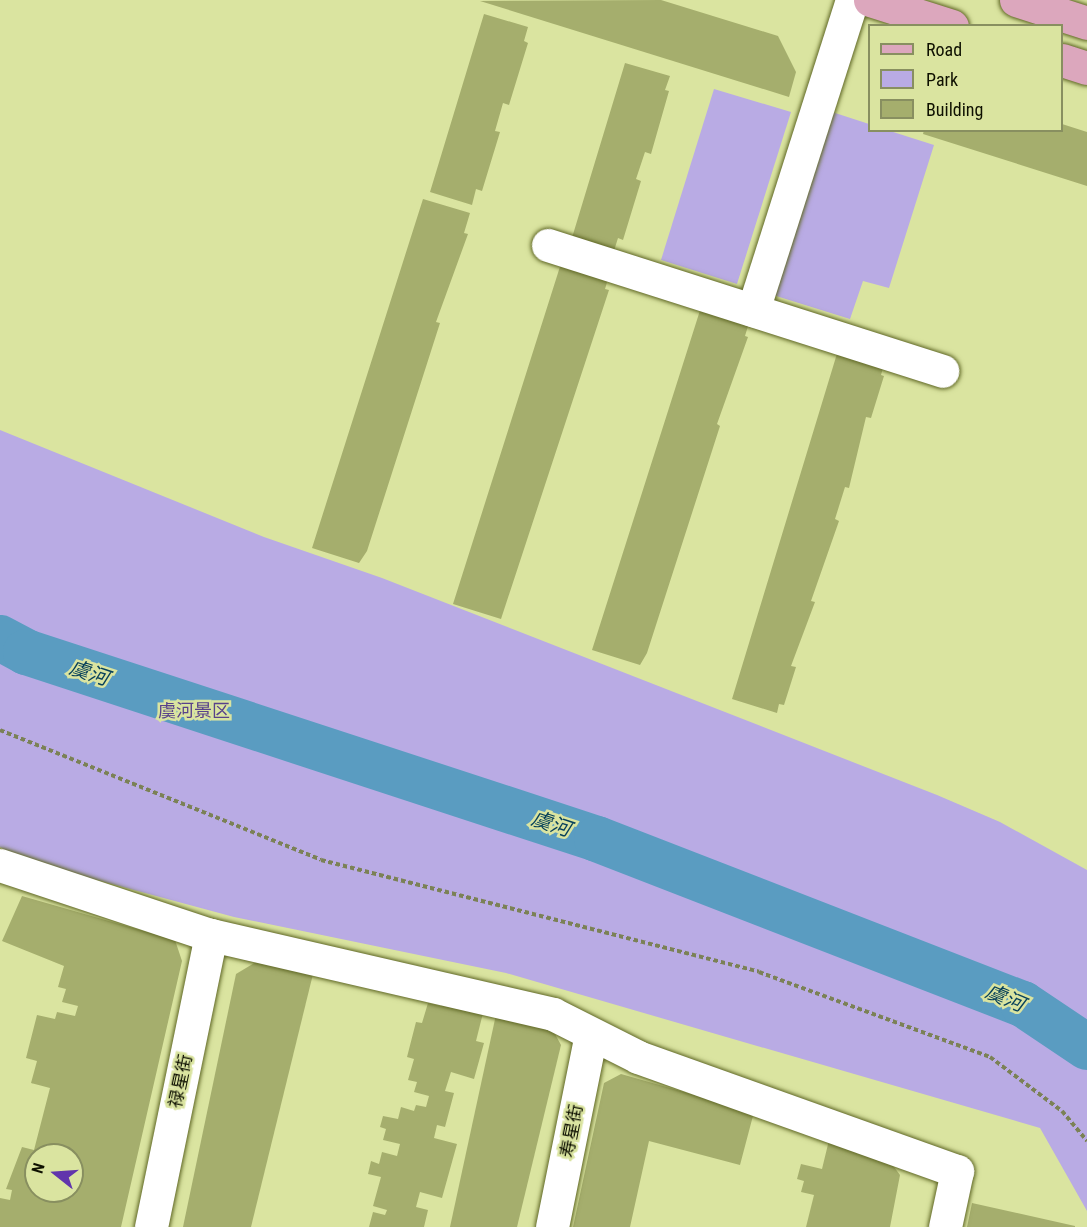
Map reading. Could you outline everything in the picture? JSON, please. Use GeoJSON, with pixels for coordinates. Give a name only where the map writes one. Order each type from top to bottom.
{"type":"FeatureCollection","features":[{"type":"Feature","properties":{"kind":"main road"},"geometry":{"type":"LineString","coordinates":[[870,0],[945,24]]}},
{"type":"Feature","properties":{"kind":"main road"},"geometry":{"type":"LineString","coordinates":[[1016,0],[1087,22]]}},
{"type":"Feature","properties":{"kind":"main road"},"geometry":{"type":"LineString","coordinates":[[1063,60],[1087,68]]}},
{"type":"Feature","properties":{"kind":"street"},"geometry":{"type":"LineString","coordinates":[[753,310],[852,0]]}},
{"type":"Feature","properties":{"kind":"street"},"geometry":{"type":"LineString","coordinates":[[548,245],[942,371]]}},
{"type":"Feature","properties":{"kind":"street"},"geometry":{"type":"LineString","coordinates":[[0,865],[212,935],[553,1014],[638,1057],[957,1171],[945,1227]]}},
{"type":"Feature","properties":{"kind":"street","name":"禄星街"},"geometry":{"type":"LineString","coordinates":[[151,1227],[212,935]]}},
{"type":"Feature","properties":{"kind":"street","name":"寿星街"},"geometry":{"type":"LineString","coordinates":[[552,1227],[591,1034]]}},
{"type":"Feature","properties":{"kind":"path"},"geometry":{"type":"LineString","coordinates":[[0,730],[321,860],[759,972],[990,1057],[1062,1112],[1087,1141]]}},
{"type":"Feature","properties":{"kind":"green space"},"geometry":{"type":"Polygon","coordinates":[[[714,89],[791,112],[737,284],[661,260],[714,89]]]}},
{"type":"Feature","properties":{"kind":"green space"},"geometry":{"type":"Polygon","coordinates":[[[829,111],[868,124],[868,132],[893,132],[934,145],[889,288],[863,281],[850,319],[773,295],[829,111]]]}},
{"type":"Feature","properties":{"kind":"green space","name":"虞河景区"},"geometry":{"type":"Polygon","coordinates":[[[0,430],[264,537],[382,578],[937,795],[1000,822],[1087,870],[1087,1211],[1040,1128],[506,973],[234,917],[19,859],[0,847],[0,430]]]}},
{"type":"Feature","properties":{"kind":"building"},"geometry":{"type":"Polygon","coordinates":[[[661,0],[778,36],[796,72],[789,97],[480,1],[661,0]]]}},
{"type":"Feature","properties":{"kind":"building"},"geometry":{"type":"Polygon","coordinates":[[[484,14],[528,27],[524,41],[528,43],[509,105],[503,103],[495,131],[500,132],[482,191],[476,189],[472,205],[430,192],[484,14]]]}},
{"type":"Feature","properties":{"kind":"building"},"geometry":{"type":"Polygon","coordinates":[[[625,63],[670,76],[665,90],[669,91],[651,154],[645,152],[636,179],[641,181],[623,240],[618,238],[613,254],[571,241],[625,63]]]}},
{"type":"Feature","properties":{"kind":"building"},"geometry":{"type":"Polygon","coordinates":[[[1063,124],[1087,132],[1087,186],[923,134],[924,132],[1063,132],[1063,124]]]}},
{"type":"Feature","properties":{"kind":"building"},"geometry":{"type":"Polygon","coordinates":[[[423,199],[470,213],[464,233],[468,234],[436,322],[440,323],[367,551],[359,563],[312,548],[423,199]]]}},
{"type":"Feature","properties":{"kind":"building"},"geometry":{"type":"Polygon","coordinates":[[[564,254],[611,269],[605,289],[609,290],[501,619],[453,604],[564,254]]]}},
{"type":"Feature","properties":{"kind":"building"},"geometry":{"type":"Polygon","coordinates":[[[703,301],[751,316],[745,336],[748,337],[717,424],[720,426],[647,653],[640,665],[592,650],[703,301]]]}},
{"type":"Feature","properties":{"kind":"building"},"geometry":{"type":"Polygon","coordinates":[[[839,347],[885,361],[881,375],[884,376],[871,418],[866,417],[849,488],[845,487],[835,519],[839,521],[811,601],[815,602],[791,666],[796,667],[784,705],[779,704],[777,713],[732,699],[839,347]]]}},
{"type":"Feature","properties":{"kind":"building"},"geometry":{"type":"Polygon","coordinates":[[[22,896],[175,940],[182,961],[121,1227],[0,1227],[0,1198],[10,1200],[12,1190],[6,1189],[22,1147],[24,1148],[24,1203],[84,1203],[84,1143],[36,1143],[50,1088],[31,1083],[37,1061],[26,1058],[37,1015],[55,1019],[57,1012],[75,1016],[78,1006],[62,1002],[66,989],[58,987],[64,966],[2,941],[22,896]]]}},
{"type":"Feature","properties":{"kind":"building"},"geometry":{"type":"Polygon","coordinates":[[[261,959],[314,970],[251,1227],[183,1227],[236,974],[261,959]]]}},
{"type":"Feature","properties":{"kind":"building"},"geometry":{"type":"Polygon","coordinates":[[[443,996],[483,1013],[476,1041],[484,1043],[474,1079],[451,1072],[445,1091],[454,1093],[445,1127],[437,1125],[434,1138],[457,1144],[442,1198],[420,1192],[416,1207],[428,1210],[424,1227],[369,1227],[373,1212],[385,1215],[387,1210],[373,1206],[381,1177],[368,1174],[371,1161],[379,1164],[382,1152],[397,1156],[400,1144],[383,1140],[386,1129],[380,1127],[383,1116],[398,1119],[401,1107],[414,1111],[416,1105],[426,1107],[429,1096],[414,1092],[417,1082],[408,1080],[414,1059],[407,1057],[416,1022],[422,1023],[428,1003],[441,1006],[443,996]]]}},
{"type":"Feature","properties":{"kind":"building"},"geometry":{"type":"Polygon","coordinates":[[[497,1010],[549,1023],[561,1045],[517,1227],[450,1227],[497,1010]]]}},
{"type":"Feature","properties":{"kind":"building"},"geometry":{"type":"Polygon","coordinates":[[[621,1074],[754,1112],[740,1165],[649,1141],[630,1227],[573,1227],[604,1083],[621,1074]]]}},
{"type":"Feature","properties":{"kind":"building"},"geometry":{"type":"Polygon","coordinates":[[[830,1136],[880,1148],[900,1175],[890,1227],[806,1227],[814,1195],[801,1192],[804,1181],[797,1179],[801,1164],[822,1169],[830,1136]]]}},
{"type":"Feature","properties":{"kind":"building"},"geometry":{"type":"Polygon","coordinates":[[[972,1203],[1075,1226],[1075,1227],[967,1227],[972,1203]]]}},
{"type":"Feature","properties":{"kind":"waterway","name":"虞河"},"geometry":{"type":"LineString","coordinates":[[0,638],[26,652],[597,839],[1023,1004],[1087,1047]]}}]}
